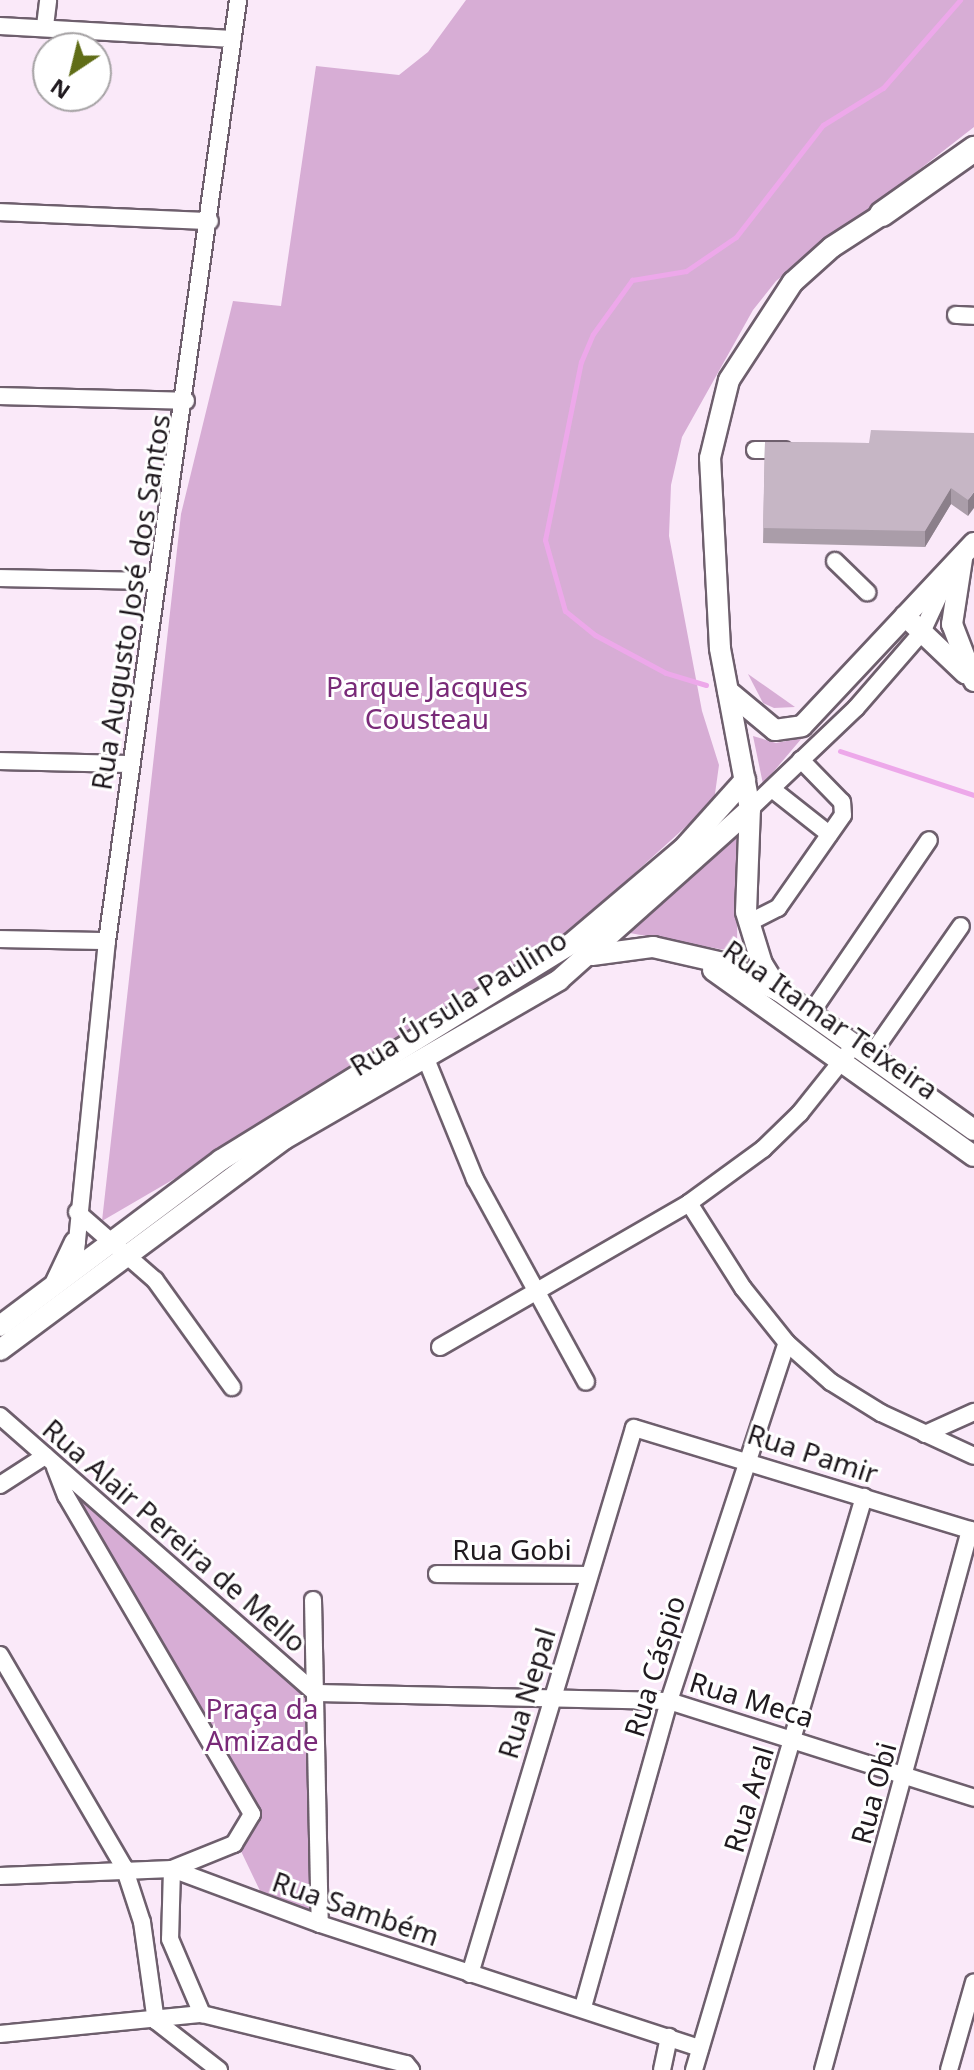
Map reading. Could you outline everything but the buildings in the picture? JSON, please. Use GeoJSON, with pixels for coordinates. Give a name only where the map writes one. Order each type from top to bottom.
{"type":"FeatureCollection","features":[{"type":"Feature","properties":{"kind":"highway"},"geometry":{"type":"LineString","coordinates":[[882,214],[974,149]]}},
{"type":"Feature","properties":{"kind":"main road","name":"Rua Itamar Teixeira"},"geometry":{"type":"LineString","coordinates":[[779,991],[762,964],[748,923],[750,809],[728,691],[713,552],[710,458],[729,380],[793,282],[882,214],[974,162]]}},
{"type":"Feature","properties":{"kind":"main road"},"geometry":{"type":"LineString","coordinates":[[728,691],[752,716],[775,730],[802,726],[905,616],[961,562]]}},
{"type":"Feature","properties":{"kind":"main road"},"geometry":{"type":"LineString","coordinates":[[961,562],[952,624],[974,681]]}},
{"type":"Feature","properties":{"kind":"main road"},"geometry":{"type":"LineString","coordinates":[[905,616],[974,681]]}},
{"type":"Feature","properties":{"kind":"main road","name":"Rua Úrsula Paulino"},"geometry":{"type":"LineString","coordinates":[[0,1350],[87,1274],[109,1244],[233,1153],[572,943],[683,849],[745,780]]}},
{"type":"Feature","properties":{"kind":"main road","name":"Rua Úrsula Paulino"},"geometry":{"type":"LineString","coordinates":[[0,1326],[51,1289],[127,1255],[284,1139],[559,980],[750,809]]}},
{"type":"Feature","properties":{"kind":"main road","name":"Rua Itamar Teixeira"},"geometry":{"type":"LineString","coordinates":[[587,956],[653,947],[723,963],[779,991],[811,1013],[974,1156]]}},
{"type":"Feature","properties":{"kind":"main road","name":"Rua Itamar Teixeira"},"geometry":{"type":"LineString","coordinates":[[694,956],[856,1053],[974,1130]]}},
{"type":"Feature","properties":{"kind":"main road"},"geometry":{"type":"LineString","coordinates":[[51,1289],[75,1242]]}},
{"type":"Feature","properties":{"kind":"street"},"geometry":{"type":"LineString","coordinates":[[45,26],[48,0]]}},
{"type":"Feature","properties":{"kind":"street","name":"Rua Augusto José dos Santos"},"geometry":{"type":"LineString","coordinates":[[87,1274],[75,1242],[107,941],[155,581],[186,401],[238,0]]}},
{"type":"Feature","properties":{"kind":"street"},"geometry":{"type":"LineString","coordinates":[[0,26],[45,26],[233,39]]}},
{"type":"Feature","properties":{"kind":"street"},"geometry":{"type":"LineString","coordinates":[[0,212],[210,221]]}},
{"type":"Feature","properties":{"kind":"street"},"geometry":{"type":"LineString","coordinates":[[956,315],[974,316]]}},
{"type":"Feature","properties":{"kind":"street"},"geometry":{"type":"LineString","coordinates":[[0,396],[186,401]]}},
{"type":"Feature","properties":{"kind":"street"},"geometry":{"type":"LineString","coordinates":[[755,450],[799,451]]}},
{"type":"Feature","properties":{"kind":"street"},"geometry":{"type":"LineString","coordinates":[[835,561],[867,592]]}},
{"type":"Feature","properties":{"kind":"street"},"geometry":{"type":"LineString","coordinates":[[961,562],[974,593]]}},
{"type":"Feature","properties":{"kind":"street","name":"Rua Úrsula Paulino"},"geometry":{"type":"LineString","coordinates":[[750,809],[801,760],[922,632],[961,562]]}},
{"type":"Feature","properties":{"kind":"street"},"geometry":{"type":"LineString","coordinates":[[0,578],[155,581]]}},
{"type":"Feature","properties":{"kind":"street"},"geometry":{"type":"LineString","coordinates":[[748,923],[771,916],[843,815],[842,802],[801,760]]}},
{"type":"Feature","properties":{"kind":"street"},"geometry":{"type":"LineString","coordinates":[[0,761],[131,764]]}},
{"type":"Feature","properties":{"kind":"street"},"geometry":{"type":"LineString","coordinates":[[772,789],[829,834]]}},
{"type":"Feature","properties":{"kind":"street"},"geometry":{"type":"LineString","coordinates":[[811,1013],[929,840]]}},
{"type":"Feature","properties":{"kind":"street"},"geometry":{"type":"LineString","coordinates":[[440,1347],[532,1290],[689,1203],[763,1149],[856,1053],[961,926]]}},
{"type":"Feature","properties":{"kind":"street"},"geometry":{"type":"LineString","coordinates":[[0,939],[107,941]]}},
{"type":"Feature","properties":{"kind":"street"},"geometry":{"type":"LineString","coordinates":[[426,1059],[475,1179],[532,1290],[586,1382]]}},
{"type":"Feature","properties":{"kind":"street"},"geometry":{"type":"LineString","coordinates":[[689,1203],[743,1288],[787,1343],[831,1382],[925,1434],[974,1456]]}},
{"type":"Feature","properties":{"kind":"street"},"geometry":{"type":"LineString","coordinates":[[77,1212],[109,1244],[127,1255],[155,1280],[232,1387]]}},
{"type":"Feature","properties":{"kind":"street","name":"Rua Cáspio"},"geometry":{"type":"LineString","coordinates":[[583,2007],[669,1701],[787,1343]]}},
{"type":"Feature","properties":{"kind":"street"},"geometry":{"type":"LineString","coordinates":[[925,1434],[953,1418],[974,1412]]}},
{"type":"Feature","properties":{"kind":"street","name":"Rua Alair Pereira de Mello"},"geometry":{"type":"LineString","coordinates":[[0,1416],[315,1693]]}},
{"type":"Feature","properties":{"kind":"street","name":"Rua Pamir"},"geometry":{"type":"LineString","coordinates":[[634,1428],[747,1458],[972,1530]]}},
{"type":"Feature","properties":{"kind":"street","name":"Rua Nepal"},"geometry":{"type":"LineString","coordinates":[[470,1974],[634,1428]]}},
{"type":"Feature","properties":{"kind":"street"},"geometry":{"type":"LineString","coordinates":[[0,1485],[50,1460],[66,1496],[252,1814],[234,1844],[172,1869],[124,1867],[0,1876]]}},
{"type":"Feature","properties":{"kind":"street","name":"Rua Aral"},"geometry":{"type":"LineString","coordinates":[[694,2070],[864,1497]]}},
{"type":"Feature","properties":{"kind":"street","name":"Rua Obi"},"geometry":{"type":"LineString","coordinates":[[823,2070],[972,1530]]}},
{"type":"Feature","properties":{"kind":"street","name":"Rua Gobi"},"geometry":{"type":"LineString","coordinates":[[437,1574],[588,1575]]}},
{"type":"Feature","properties":{"kind":"street"},"geometry":{"type":"LineString","coordinates":[[313,1600],[320,1924]]}},
{"type":"Feature","properties":{"kind":"street"},"geometry":{"type":"LineString","coordinates":[[0,1655],[124,1867],[142,1922],[156,2021],[219,2070]]}},
{"type":"Feature","properties":{"kind":"street","name":"Rua Meca"},"geometry":{"type":"LineString","coordinates":[[315,1693],[550,1702],[669,1701],[974,1798]]}},
{"type":"Feature","properties":{"kind":"street"},"geometry":{"type":"LineString","coordinates":[[172,1869],[170,1939],[202,2014]]}},
{"type":"Feature","properties":{"kind":"street","name":"Rua Sambém"},"geometry":{"type":"LineString","coordinates":[[172,1869],[320,1924],[470,1974],[583,2007],[700,2048]]}},
{"type":"Feature","properties":{"kind":"street"},"geometry":{"type":"LineString","coordinates":[[949,2070],[974,1982]]}},
{"type":"Feature","properties":{"kind":"street"},"geometry":{"type":"LineString","coordinates":[[0,2034],[156,2021],[202,2014],[409,2067]]}},
{"type":"Feature","properties":{"kind":"street"},"geometry":{"type":"LineString","coordinates":[[662,2070],[669,2037]]}},
{"type":"Feature","properties":{"kind":"green space","name":"Parque Jacques Cousteau"},"geometry":{"type":"Polygon","coordinates":[[[466,0],[974,0],[974,127],[776,281],[753,310],[682,437],[671,485],[669,536],[702,711],[719,765],[714,801],[570,932],[423,1034],[102,1221],[181,514],[233,301],[281,306],[316,66],[399,75],[428,52],[466,0]]]}},
{"type":"Feature","properties":{"kind":"green space"},"geometry":{"type":"Polygon","coordinates":[[[748,674],[795,707],[774,708],[763,703],[748,674]]]}},
{"type":"Feature","properties":{"kind":"green space"},"geometry":{"type":"Polygon","coordinates":[[[753,736],[776,743],[802,738],[763,784],[753,736]]]}},
{"type":"Feature","properties":{"kind":"green space"},"geometry":{"type":"Polygon","coordinates":[[[738,831],[737,952],[624,932],[701,867],[738,831]]]}},
{"type":"Feature","properties":{"kind":"green space","name":"Praça da Amizade"},"geometry":{"type":"Polygon","coordinates":[[[60,1474],[312,1702],[317,1915],[263,1897],[239,1847],[258,1814],[60,1474]]]}},
{"type":"Feature","properties":{"kind":"waterway"},"geometry":{"type":"LineString","coordinates":[[706,685],[666,673],[595,635],[565,611],[545,540],[581,362],[593,334],[632,280],[686,271],[736,237],[823,125],[883,88],[960,0]]}},
{"type":"Feature","properties":{"kind":"waterway"},"geometry":{"type":"LineString","coordinates":[[840,751],[974,795]]}}]}
